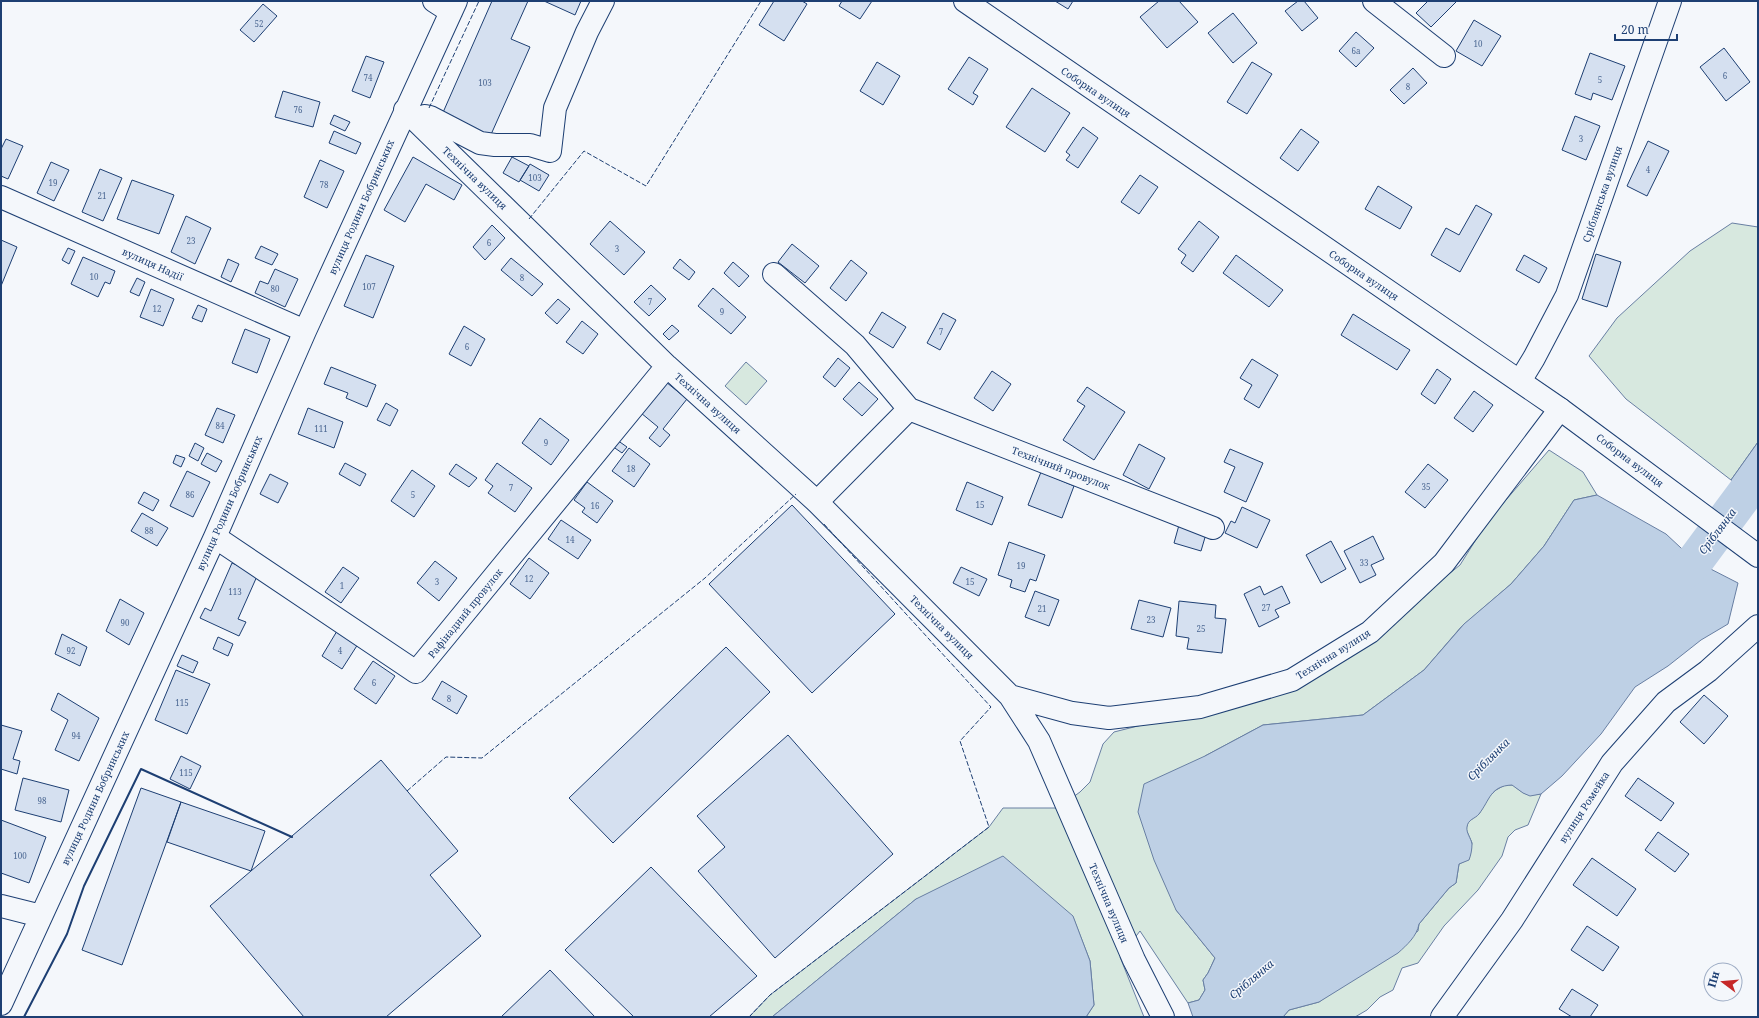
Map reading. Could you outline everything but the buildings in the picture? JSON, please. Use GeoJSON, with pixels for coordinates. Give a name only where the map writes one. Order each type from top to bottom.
{"type":"FeatureCollection","features":[{"type":"Feature","properties":{"kind":"street"},"geometry":{"type":"LineString","coordinates":[[412,116],[430,117],[480,142],[495,145],[530,145],[550,151],[555,108],[587,32],[603,1]]}},
{"type":"Feature","properties":{"kind":"street","name":"Соборна вулиця"},"geometry":{"type":"LineString","coordinates":[[965,1],[1560,408],[1758,556]]}},
{"type":"Feature","properties":{"kind":"street"},"geometry":{"type":"LineString","coordinates":[[1374,1],[1444,56]]}},
{"type":"Feature","properties":{"kind":"street","name":"Сріблянська вулиця"},"geometry":{"type":"LineString","coordinates":[[1520,381],[1534,358],[1567,295],[1670,1]]}},
{"type":"Feature","properties":{"kind":"street","name":"вулиця Родини Бобринських"},"geometry":{"type":"LineString","coordinates":[[1,1004],[215,538],[305,331],[412,116],[447,5]]}},
{"type":"Feature","properties":{"kind":"street","name":"Технічна вулиця"},"geometry":{"type":"LineString","coordinates":[[412,116],[667,366],[817,502],[1010,696],[1039,741],[1134,960],[1163,1017]]}},
{"type":"Feature","properties":{"kind":"street","name":"вулиця Надії"},"geometry":{"type":"LineString","coordinates":[[1,197],[305,331]]}},
{"type":"Feature","properties":{"kind":"street","name":"Технічний провулок"},"geometry":{"type":"LineString","coordinates":[[774,274],[856,344],[909,409],[1213,528]]}},
{"type":"Feature","properties":{"kind":"street","name":"Рафінадний провулок"},"geometry":{"type":"LineString","coordinates":[[215,538],[416,672],[667,366]]}},
{"type":"Feature","properties":{"kind":"street","name":"Технічна вулиця"},"geometry":{"type":"LineString","coordinates":[[1010,696],[1072,713],[1109,718],[1200,707],[1292,680],[1370,632],[1444,563],[1560,408]]}},
{"type":"Feature","properties":{"kind":"street"},"geometry":{"type":"LineString","coordinates":[[817,502],[909,409]]}},
{"type":"Feature","properties":{"kind":"street","name":"вулиця Ромейка"},"geometry":{"type":"LineString","coordinates":[[1442,1017],[1512,920],[1612,763],[1666,702],[1708,671],[1758,626]]}},
{"type":"Feature","properties":{"kind":"street"},"geometry":{"type":"LineString","coordinates":[[1,906],[41,916]]}},
{"type":"Feature","properties":{"kind":"shaded area"},"geometry":{"type":"Polygon","coordinates":[[[1732,223],[1758,227],[1758,442],[1731,480],[1626,399],[1589,356],[1617,318],[1690,251],[1732,223]]]}},
{"type":"Feature","properties":{"kind":"shaded area"},"geometry":{"type":"Polygon","coordinates":[[[746,362],[767,381],[746,405],[725,386],[746,362]]]}},
{"type":"Feature","properties":{"kind":"shaded area"},"geometry":{"type":"Polygon","coordinates":[[[1549,450],[1583,472],[1597,495],[1574,500],[1544,546],[1511,584],[1461,627],[1424,670],[1363,715],[1263,725],[1205,756],[1176,910],[1215,958],[1203,980],[1205,990],[1199,1000],[1188,1003],[1140,931],[1120,957],[1144,1017],[1086,1017],[1094,1005],[1090,961],[1073,917],[916,899],[772,1017],[749,1017],[770,995],[989,827],[1003,808],[1058,808],[1080,792],[1090,782],[1103,744],[1114,732],[1245,699],[1422,596],[1460,565],[1487,522],[1549,450]]]}},
{"type":"Feature","properties":{"kind":"shaded area"},"geometry":{"type":"Polygon","coordinates":[[[1505,785],[1513,785],[1523,792],[1532,795],[1541,794],[1528,825],[1515,830],[1508,837],[1502,856],[1478,890],[1444,926],[1418,963],[1402,968],[1393,990],[1380,997],[1367,1010],[1355,1017],[1283,1017],[1289,1010],[1319,1002],[1418,931],[1419,924],[1449,888],[1456,883],[1459,864],[1469,859],[1472,843],[1466,829],[1468,822],[1479,814],[1489,797],[1496,790],[1505,785]]]}},
{"type":"Feature","properties":{"kind":"water"},"geometry":{"type":"Polygon","coordinates":[[[1758,442],[1758,493],[1731,480],[1758,442]]]}},
{"type":"Feature","properties":{"kind":"water"},"geometry":{"type":"Polygon","coordinates":[[[1597,495],[1666,534],[1695,561],[1738,583],[1728,624],[1701,640],[1668,666],[1635,687],[1601,734],[1562,776],[1541,794],[1530,796],[1512,785],[1499,788],[1495,791],[1479,814],[1468,824],[1467,831],[1472,844],[1471,852],[1469,860],[1459,864],[1456,883],[1449,888],[1419,924],[1414,936],[1398,953],[1319,1002],[1289,1010],[1283,1017],[1193,1017],[1188,1003],[1199,1000],[1205,990],[1203,980],[1215,958],[1176,910],[1154,860],[1138,812],[1144,784],[1205,756],[1263,725],[1363,715],[1424,670],[1464,624],[1511,584],[1544,546],[1574,500],[1597,495]]]}},
{"type":"Feature","properties":{"kind":"water"},"geometry":{"type":"Polygon","coordinates":[[[1003,856],[1073,916],[1090,961],[1094,1005],[1086,1017],[772,1017],[916,899],[1003,856]]]}},
{"type":"Feature","properties":{"kind":"waterway","name":"Сріблянка"},"geometry":{"type":"LineString","coordinates":[[1658,595],[1695,561],[1758,476]]}},
{"type":"Feature","properties":{"kind":"fence"},"geometry":{"type":"LineString","coordinates":[[429,108],[479,1]]}},
{"type":"Feature","properties":{"kind":"fence"},"geometry":{"type":"LineString","coordinates":[[529,219],[584,151],[646,186],[761,1]]}},
{"type":"Feature","properties":{"kind":"fence"},"geometry":{"type":"LineString","coordinates":[[407,791],[446,757],[482,758],[705,578],[796,494]]}},
{"type":"Feature","properties":{"kind":"fence"},"geometry":{"type":"LineString","coordinates":[[749,1017],[770,995],[989,827],[960,741],[991,707],[823,523]]}},
{"type":"Feature","properties":{"kind":"wall"},"geometry":{"type":"LineString","coordinates":[[24,1017],[67,934],[84,886],[141,769],[292,837]]}}]}
